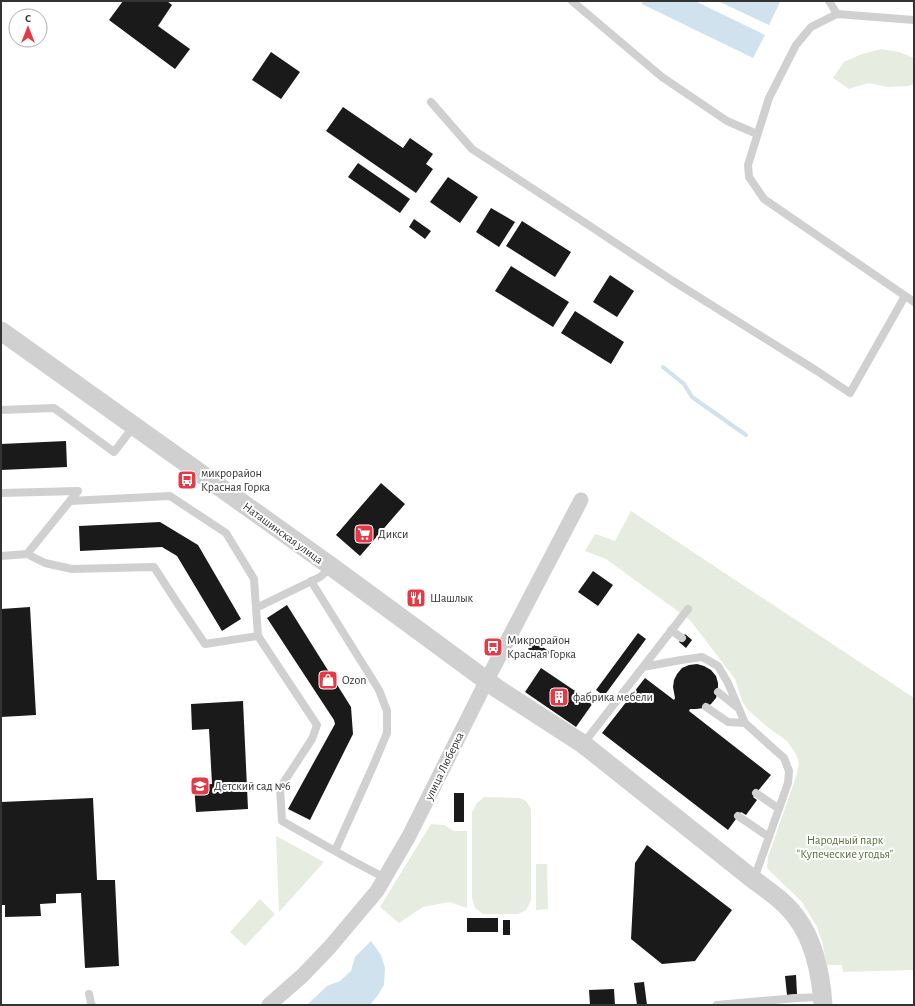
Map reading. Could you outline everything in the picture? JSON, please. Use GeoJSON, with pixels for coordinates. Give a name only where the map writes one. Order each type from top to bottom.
{"type":"FeatureCollection","features":[{"type":"Feature","properties":{"kind":"street","name":"Наташинская улица"},"geometry":{"type":"LineString","coordinates":[[1,331],[332,567],[486,681],[583,744],[782,902],[796,917],[810,940],[818,964],[823,1001]]}},
{"type":"Feature","properties":{"kind":"street","name":"улица Люберка"},"geometry":{"type":"LineString","coordinates":[[269,1005],[302,976],[329,948],[377,891],[409,836],[486,681],[581,500]]}},
{"type":"Feature","properties":{"kind":"lane"},"geometry":{"type":"LineString","coordinates":[[572,1],[662,77],[727,121],[758,134]]}},
{"type":"Feature","properties":{"kind":"lane"},"geometry":{"type":"LineString","coordinates":[[829,1],[837,14]]}},
{"type":"Feature","properties":{"kind":"lane"},"geometry":{"type":"LineString","coordinates":[[914,20],[837,14],[811,27],[796,45],[769,98],[748,165],[748,177],[764,199],[914,302]]}},
{"type":"Feature","properties":{"kind":"lane"},"geometry":{"type":"LineString","coordinates":[[431,102],[472,149],[672,281],[850,393],[905,296]]}},
{"type":"Feature","properties":{"kind":"lane"},"geometry":{"type":"LineString","coordinates":[[1,410],[54,408],[114,452],[134,426]]}},
{"type":"Feature","properties":{"kind":"lane"},"geometry":{"type":"LineString","coordinates":[[1,493],[78,491],[28,554]]}},
{"type":"Feature","properties":{"kind":"lane"},"geometry":{"type":"LineString","coordinates":[[70,501],[170,496],[226,533],[254,579],[258,636],[317,725],[312,739],[280,788],[282,821],[385,878]]}},
{"type":"Feature","properties":{"kind":"lane"},"geometry":{"type":"LineString","coordinates":[[1,556],[28,554],[45,563],[72,569],[154,566],[205,644],[258,636]]}},
{"type":"Feature","properties":{"kind":"lane"},"geometry":{"type":"LineString","coordinates":[[256,608],[320,577],[332,567]]}},
{"type":"Feature","properties":{"kind":"lane"},"geometry":{"type":"LineString","coordinates":[[311,581],[379,690],[387,711],[387,733],[335,851]]}},
{"type":"Feature","properties":{"kind":"lane"},"geometry":{"type":"LineString","coordinates":[[583,744],[688,609]]}},
{"type":"Feature","properties":{"kind":"lane"},"geometry":{"type":"LineString","coordinates":[[671,630],[682,638]]}},
{"type":"Feature","properties":{"kind":"lane"},"geometry":{"type":"LineString","coordinates":[[643,667],[702,657],[718,666],[728,682],[745,723],[784,758],[788,771],[788,783],[754,880]]}},
{"type":"Feature","properties":{"kind":"lane"},"geometry":{"type":"LineString","coordinates":[[718,692],[738,708]]}},
{"type":"Feature","properties":{"kind":"lane"},"geometry":{"type":"LineString","coordinates":[[706,707],[728,722],[745,723]]}},
{"type":"Feature","properties":{"kind":"lane"},"geometry":{"type":"LineString","coordinates":[[756,793],[779,809]]}},
{"type":"Feature","properties":{"kind":"lane"},"geometry":{"type":"LineString","coordinates":[[738,816],[769,837]]}},
{"type":"Feature","properties":{"kind":"lane"},"geometry":{"type":"LineString","coordinates":[[89,994],[92,1005]]}},
{"type":"Feature","properties":{"kind":"lane"},"geometry":{"type":"LineString","coordinates":[[717,1005],[798,998],[823,1001]]}},
{"type":"Feature","properties":{"kind":"green space"},"geometry":{"type":"Polygon","coordinates":[[[881,49],[899,52],[914,58],[914,84],[908,86],[888,87],[868,83],[849,89],[833,78],[844,62],[862,54],[881,49]]]}},
{"type":"Feature","properties":{"kind":"green space","name":"Народный парк \"Купеческие угодья\""},"geometry":{"type":"Polygon","coordinates":[[[631,511],[914,698],[914,970],[843,972],[842,965],[827,965],[822,941],[816,925],[802,902],[767,868],[768,857],[797,774],[799,763],[796,754],[787,741],[765,725],[747,709],[742,701],[735,679],[690,620],[606,559],[585,551],[595,534],[615,541],[631,511]]]}},
{"type":"Feature","properties":{"kind":"green space"},"geometry":{"type":"Polygon","coordinates":[[[484,797],[520,798],[526,801],[531,809],[531,900],[526,910],[518,914],[483,914],[475,908],[472,898],[472,812],[477,803],[484,797]]]}},
{"type":"Feature","properties":{"kind":"green space"},"geometry":{"type":"Polygon","coordinates":[[[431,824],[444,825],[454,831],[467,831],[467,908],[449,902],[423,907],[399,923],[380,907],[431,824]]]}},
{"type":"Feature","properties":{"kind":"green space"},"geometry":{"type":"Polygon","coordinates":[[[276,836],[324,862],[279,912],[276,836]]]}},
{"type":"Feature","properties":{"kind":"green space"},"geometry":{"type":"Polygon","coordinates":[[[536,864],[547,864],[548,909],[536,910],[536,864]]]}},
{"type":"Feature","properties":{"kind":"green space"},"geometry":{"type":"Polygon","coordinates":[[[260,899],[275,914],[245,946],[230,932],[260,899]]]}},
{"type":"Feature","properties":{"kind":"water"},"geometry":{"type":"Polygon","coordinates":[[[643,1],[695,1],[765,35],[753,58],[642,4],[643,1]]]}},
{"type":"Feature","properties":{"kind":"water"},"geometry":{"type":"Polygon","coordinates":[[[718,1],[779,1],[780,2],[769,25],[718,1]]]}},
{"type":"Feature","properties":{"kind":"water"},"geometry":{"type":"Polygon","coordinates":[[[371,941],[381,955],[385,968],[384,985],[370,1005],[308,1004],[327,986],[340,981],[351,971],[355,957],[371,941]]]}},
{"type":"Feature","properties":{"kind":"building"},"geometry":{"type":"Polygon","coordinates":[[[123,1],[167,1],[172,5],[158,26],[190,49],[175,69],[109,20],[123,1]]]}},
{"type":"Feature","properties":{"kind":"building"},"geometry":{"type":"Polygon","coordinates":[[[271,52],[300,72],[281,99],[252,80],[271,52]]]}},
{"type":"Feature","properties":{"kind":"building"},"geometry":{"type":"Polygon","coordinates":[[[343,107],[403,148],[410,138],[433,154],[426,164],[433,169],[416,193],[326,131],[343,107]]]}},
{"type":"Feature","properties":{"kind":"building"},"geometry":{"type":"Polygon","coordinates":[[[358,163],[410,199],[400,213],[348,177],[358,163]]]}},
{"type":"Feature","properties":{"kind":"building"},"geometry":{"type":"Polygon","coordinates":[[[448,177],[478,197],[460,223],[430,202],[448,177]]]}},
{"type":"Feature","properties":{"kind":"building"},"geometry":{"type":"Polygon","coordinates":[[[491,208],[515,222],[499,247],[476,232],[491,208]]]}},
{"type":"Feature","properties":{"kind":"building"},"geometry":{"type":"Polygon","coordinates":[[[414,219],[431,231],[425,239],[409,227],[414,219]]]}},
{"type":"Feature","properties":{"kind":"building"},"geometry":{"type":"Polygon","coordinates":[[[522,221],[571,252],[555,277],[506,246],[522,221]]]}},
{"type":"Feature","properties":{"kind":"building"},"geometry":{"type":"Polygon","coordinates":[[[511,266],[569,302],[553,327],[495,291],[511,266]]]}},
{"type":"Feature","properties":{"kind":"building"},"geometry":{"type":"Polygon","coordinates":[[[610,275],[634,291],[617,317],[593,302],[610,275]]]}},
{"type":"Feature","properties":{"kind":"building"},"geometry":{"type":"Polygon","coordinates":[[[575,311],[624,342],[611,364],[561,333],[575,311]]]}},
{"type":"Feature","properties":{"kind":"building"},"geometry":{"type":"Polygon","coordinates":[[[66,441],[67,467],[1,470],[1,444],[66,441]]]}},
{"type":"Feature","properties":{"kind":"building"},"geometry":{"type":"Polygon","coordinates":[[[381,483],[405,504],[360,556],[336,535],[381,483]]]}},
{"type":"Feature","properties":{"kind":"building"},"geometry":{"type":"Polygon","coordinates":[[[160,522],[198,545],[241,619],[222,631],[177,556],[162,547],[80,551],[79,526],[160,522]]]}},
{"type":"Feature","properties":{"kind":"building"},"geometry":{"type":"Polygon","coordinates":[[[593,571],[613,585],[598,606],[578,592],[593,571]]]}},
{"type":"Feature","properties":{"kind":"building"},"geometry":{"type":"Polygon","coordinates":[[[287,605],[351,707],[353,734],[310,820],[288,809],[335,724],[334,720],[267,618],[287,605]]]}},
{"type":"Feature","properties":{"kind":"building"},"geometry":{"type":"Polygon","coordinates":[[[30,607],[36,715],[1,717],[1,609],[30,607]]]}},
{"type":"Feature","properties":{"kind":"building"},"geometry":{"type":"Polygon","coordinates":[[[638,633],[646,639],[604,696],[596,690],[638,633]]]}},
{"type":"Feature","properties":{"kind":"building"},"geometry":{"type":"Polygon","coordinates":[[[685,634],[692,640],[686,648],[679,642],[685,634]]]}},
{"type":"Feature","properties":{"kind":"building"},"geometry":{"type":"Polygon","coordinates":[[[534,641],[550,652],[544,660],[528,649],[534,641]]]}},
{"type":"Feature","properties":{"kind":"building"},"geometry":{"type":"Polygon","coordinates":[[[697,664],[711,670],[716,676],[718,691],[716,698],[711,704],[704,708],[690,709],[689,711],[771,775],[753,797],[757,800],[746,815],[741,812],[728,830],[602,733],[645,678],[674,700],[673,687],[677,674],[682,668],[697,664]]]}},
{"type":"Feature","properties":{"kind":"building","name":"фабрика мебели"},"geometry":{"type":"Polygon","coordinates":[[[541,668],[593,703],[576,727],[525,692],[541,668]]]}},
{"type":"Feature","properties":{"kind":"building"},"geometry":{"type":"Polygon","coordinates":[[[243,701],[248,809],[196,812],[194,785],[212,784],[209,729],[192,730],[191,704],[243,701]]]}},
{"type":"Feature","properties":{"kind":"building"},"geometry":{"type":"Polygon","coordinates":[[[454,793],[464,793],[464,822],[454,822],[454,793]]]}},
{"type":"Feature","properties":{"kind":"building"},"geometry":{"type":"Polygon","coordinates":[[[93,798],[97,880],[115,880],[119,966],[85,968],[81,893],[56,894],[56,903],[40,904],[41,916],[5,917],[5,905],[1,905],[1,802],[93,798]]]}},
{"type":"Feature","properties":{"kind":"building"},"geometry":{"type":"Polygon","coordinates":[[[647,845],[732,910],[695,961],[662,964],[631,939],[635,863],[647,845]]]}},
{"type":"Feature","properties":{"kind":"building"},"geometry":{"type":"Polygon","coordinates":[[[467,918],[498,918],[498,932],[467,932],[467,918]]]}},
{"type":"Feature","properties":{"kind":"building"},"geometry":{"type":"Polygon","coordinates":[[[503,920],[510,920],[510,935],[503,935],[503,920]]]}},
{"type":"Feature","properties":{"kind":"building"},"geometry":{"type":"Polygon","coordinates":[[[796,975],[797,994],[787,995],[785,976],[796,975]]]}},
{"type":"Feature","properties":{"kind":"building"},"geometry":{"type":"Polygon","coordinates":[[[644,982],[647,1005],[637,1005],[634,983],[644,982]]]}},
{"type":"Feature","properties":{"kind":"building"},"geometry":{"type":"Polygon","coordinates":[[[614,989],[615,1005],[590,1005],[589,990],[614,989]]]}},
{"type":"Feature","properties":{"kind":"waterway"},"geometry":{"type":"LineString","coordinates":[[663,367],[684,384],[692,397],[746,435]]}},
{"type":"Feature","properties":{"kind":"place","name":"микрорайон Красная Горка"},"geometry":{"type":"Point","coordinates":[187,480]}},
{"type":"Feature","properties":{"kind":"place","name":"Дикси"},"geometry":{"type":"Point","coordinates":[364,534]}},
{"type":"Feature","properties":{"kind":"place","name":"Шашлык"},"geometry":{"type":"Point","coordinates":[416,598]}},
{"type":"Feature","properties":{"kind":"place","name":"Микрорайон Красная Горка"},"geometry":{"type":"Point","coordinates":[493,647]}},
{"type":"Feature","properties":{"kind":"place","name":"Ozon"},"geometry":{"type":"Point","coordinates":[328,680]}},
{"type":"Feature","properties":{"kind":"place","name":"фабрика мебели"},"geometry":{"type":"Point","coordinates":[559,697]}},
{"type":"Feature","properties":{"kind":"place","name":"Детский сад №6"},"geometry":{"type":"Point","coordinates":[200,786]}}]}
